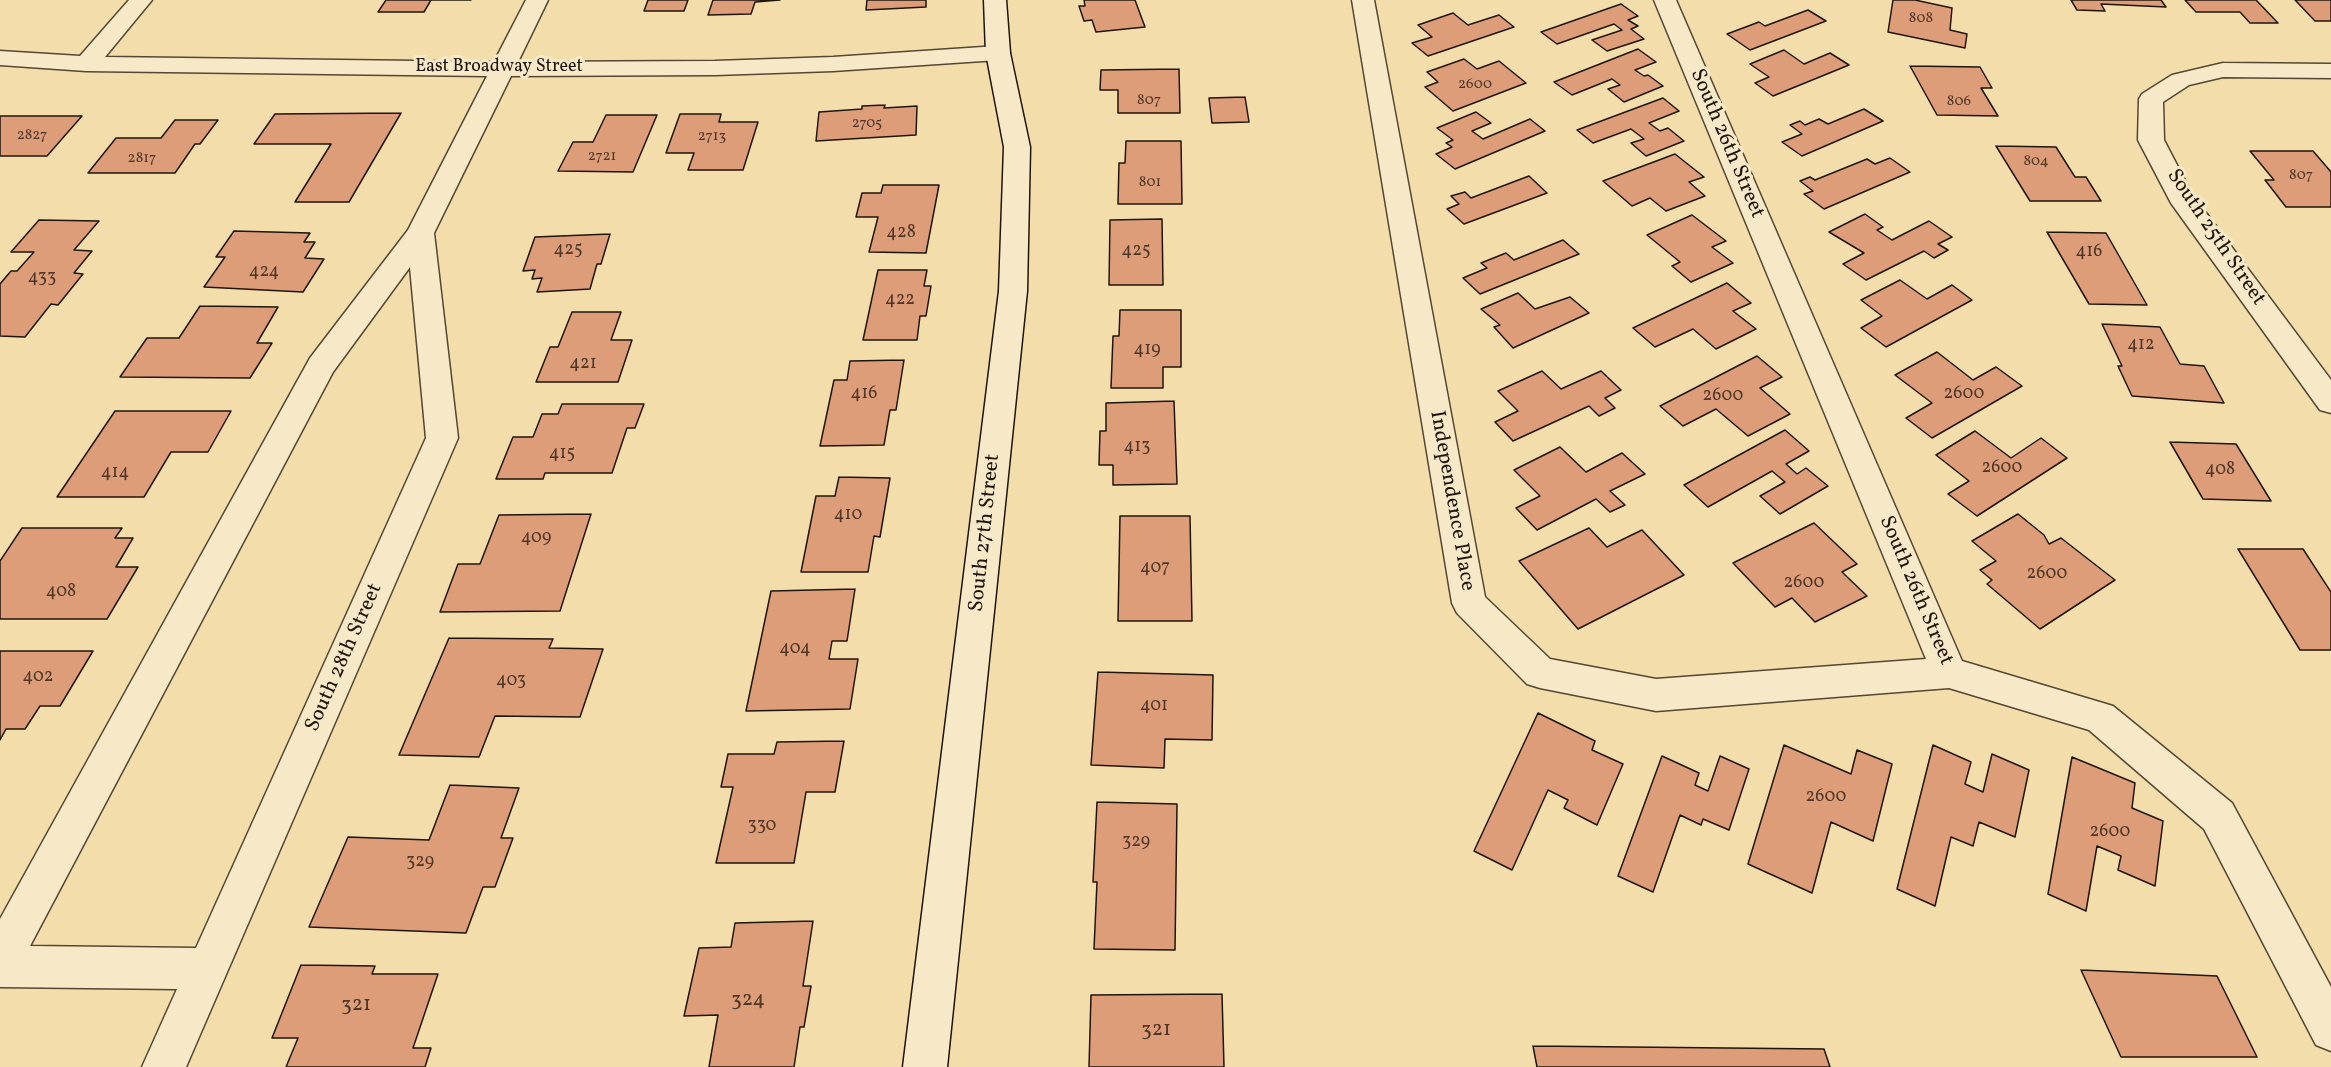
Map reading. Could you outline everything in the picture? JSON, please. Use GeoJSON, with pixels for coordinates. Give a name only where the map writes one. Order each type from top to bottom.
{"type":"FeatureCollection","features":[{"type":"Feature","properties":{"kind":"street"},"geometry":{"type":"LineString","coordinates":[[86,64],[141,0]]}},
{"type":"Feature","properties":{"kind":"street"},"geometry":{"type":"LineString","coordinates":[[0,960],[321,366],[420,233],[537,0]]}},
{"type":"Feature","properties":{"kind":"street","name":"South 27th Street"},"geometry":{"type":"LineString","coordinates":[[926,1067],[1013,291],[1017,147],[998,53],[996,0]]}},
{"type":"Feature","properties":{"kind":"street","name":"Independence Place"},"geometry":{"type":"LineString","coordinates":[[1363,0],[1469,603],[1540,674],[1656,695],[1949,674]]}},
{"type":"Feature","properties":{"kind":"street","name":"South 26th Street"},"geometry":{"type":"LineString","coordinates":[[1665,0],[1949,674],[2100,717],[2218,816],[2331,1030]]}},
{"type":"Feature","properties":{"kind":"street","name":"East Broadway Street"},"geometry":{"type":"LineString","coordinates":[[0,58],[86,64],[502,69],[715,68],[833,64],[998,53]]}},
{"type":"Feature","properties":{"kind":"street","name":"South 25th Street"},"geometry":{"type":"LineString","coordinates":[[2331,71],[2223,70],[2181,80],[2151,99],[2151,140],[2180,197],[2331,402]]}},
{"type":"Feature","properties":{"kind":"street","name":"South 28th Street"},"geometry":{"type":"LineString","coordinates":[[165,1067],[442,438],[420,233]]}},
{"type":"Feature","properties":{"kind":"street"},"geometry":{"type":"LineString","coordinates":[[0,966],[207,969]]}},
{"type":"Feature","properties":{"kind":"building"},"geometry":{"type":"Polygon","coordinates":[[[386,0],[431,0],[424,12],[378,12],[386,0]]]}},
{"type":"Feature","properties":{"kind":"building"},"geometry":{"type":"Polygon","coordinates":[[[648,0],[688,0],[684,11],[644,11],[648,0]]]}},
{"type":"Feature","properties":{"kind":"building"},"geometry":{"type":"Polygon","coordinates":[[[713,0],[780,0],[755,2],[751,14],[708,15],[713,0]]]}},
{"type":"Feature","properties":{"kind":"building"},"geometry":{"type":"Polygon","coordinates":[[[867,0],[926,0],[926,7],[866,10],[867,0]]]}},
{"type":"Feature","properties":{"kind":"building"},"geometry":{"type":"Polygon","coordinates":[[[1084,0],[1135,0],[1145,27],[1096,32],[1092,20],[1084,21],[1079,6],[1085,6],[1084,0]]]}},
{"type":"Feature","properties":{"kind":"building"},"geometry":{"type":"Polygon","coordinates":[[[1893,0],[1915,0],[1952,8],[1950,30],[1967,34],[1965,48],[1888,32],[1893,0]]]}},
{"type":"Feature","properties":{"kind":"building"},"geometry":{"type":"Polygon","coordinates":[[[2071,0],[2161,0],[2166,7],[2101,4],[2105,11],[2077,10],[2071,0]]]}},
{"type":"Feature","properties":{"kind":"building"},"geometry":{"type":"Polygon","coordinates":[[[2185,0],[2256,0],[2278,23],[2250,23],[2240,12],[2196,12],[2185,0]]]}},
{"type":"Feature","properties":{"kind":"building"},"geometry":{"type":"Polygon","coordinates":[[[2295,0],[2331,0],[2331,21],[2315,21],[2295,0]]]}},
{"type":"Feature","properties":{"kind":"building"},"geometry":{"type":"Polygon","coordinates":[[[1621,4],[1638,16],[1628,20],[1638,26],[1631,29],[1644,39],[1607,51],[1592,40],[1622,30],[1614,24],[1557,44],[1541,32],[1621,4]]]}},
{"type":"Feature","properties":{"kind":"building"},"geometry":{"type":"Polygon","coordinates":[[[1808,10],[1826,21],[1750,50],[1727,34],[1759,22],[1765,26],[1808,10]]]}},
{"type":"Feature","properties":{"kind":"building"},"geometry":{"type":"Polygon","coordinates":[[[1453,13],[1468,25],[1499,15],[1514,27],[1428,56],[1412,43],[1432,37],[1418,25],[1453,13]]]}},
{"type":"Feature","properties":{"kind":"building"},"geometry":{"type":"Polygon","coordinates":[[[1638,49],[1656,62],[1635,70],[1644,76],[1648,75],[1663,86],[1624,102],[1608,89],[1620,85],[1612,79],[1572,95],[1554,82],[1638,49]]]}},
{"type":"Feature","properties":{"kind":"building"},"geometry":{"type":"Polygon","coordinates":[[[1784,50],[1804,64],[1830,53],[1849,65],[1773,96],[1755,83],[1769,77],[1750,64],[1784,50]]]}},
{"type":"Feature","properties":{"kind":"building"},"geometry":{"type":"Polygon","coordinates":[[[1464,59],[1477,69],[1499,61],[1526,83],[1453,111],[1425,87],[1438,82],[1427,72],[1464,59]]]}},
{"type":"Feature","properties":{"kind":"building"},"geometry":{"type":"Polygon","coordinates":[[[1910,66],[1980,67],[1992,88],[1981,88],[1998,116],[1937,115],[1910,66]]]}},
{"type":"Feature","properties":{"kind":"building"},"geometry":{"type":"Polygon","coordinates":[[[1179,69],[1180,113],[1118,113],[1118,90],[1100,90],[1101,70],[1179,69]]]}},
{"type":"Feature","properties":{"kind":"building"},"geometry":{"type":"Polygon","coordinates":[[[1245,97],[1249,122],[1212,123],[1209,98],[1245,97]]]}},
{"type":"Feature","properties":{"kind":"building"},"geometry":{"type":"Polygon","coordinates":[[[1663,98],[1679,111],[1649,123],[1660,131],[1668,128],[1684,141],[1646,156],[1631,143],[1644,139],[1631,129],[1593,143],[1577,130],[1663,98]]]}},
{"type":"Feature","properties":{"kind":"building"},"geometry":{"type":"Polygon","coordinates":[[[885,105],[884,108],[917,106],[916,135],[816,141],[819,112],[885,105]]]}},
{"type":"Feature","properties":{"kind":"building"},"geometry":{"type":"Polygon","coordinates":[[[1864,109],[1883,121],[1802,156],[1782,142],[1802,134],[1790,125],[1800,121],[1805,125],[1819,119],[1828,124],[1864,109]]]}},
{"type":"Feature","properties":{"kind":"building"},"geometry":{"type":"Polygon","coordinates":[[[1476,112],[1491,123],[1472,131],[1483,139],[1530,119],[1545,131],[1455,169],[1436,154],[1452,147],[1446,143],[1453,140],[1437,128],[1476,112]]]}},
{"type":"Feature","properties":{"kind":"building"},"geometry":{"type":"Polygon","coordinates":[[[401,113],[349,202],[295,202],[331,144],[254,144],[275,114],[401,113]]]}},
{"type":"Feature","properties":{"kind":"building"},"geometry":{"type":"Polygon","coordinates":[[[680,114],[721,114],[719,122],[758,122],[743,170],[688,170],[694,153],[666,153],[680,114]]]}},
{"type":"Feature","properties":{"kind":"building"},"geometry":{"type":"Polygon","coordinates":[[[606,115],[657,115],[633,172],[558,171],[573,142],[593,142],[606,115]]]}},
{"type":"Feature","properties":{"kind":"building"},"geometry":{"type":"Polygon","coordinates":[[[0,116],[82,116],[47,156],[0,156],[0,116]]]}},
{"type":"Feature","properties":{"kind":"building"},"geometry":{"type":"Polygon","coordinates":[[[175,120],[218,120],[200,144],[195,144],[175,173],[88,173],[116,138],[161,138],[175,120]]]}},
{"type":"Feature","properties":{"kind":"building"},"geometry":{"type":"Polygon","coordinates":[[[1126,141],[1181,141],[1182,204],[1118,204],[1119,163],[1125,163],[1126,141]]]}},
{"type":"Feature","properties":{"kind":"building"},"geometry":{"type":"Polygon","coordinates":[[[1996,146],[2056,147],[2075,177],[2086,177],[2101,201],[2030,201],[1996,146]]]}},
{"type":"Feature","properties":{"kind":"building"},"geometry":{"type":"Polygon","coordinates":[[[2250,151],[2313,151],[2331,172],[2331,207],[2286,207],[2265,180],[2274,180],[2250,151]]]}},
{"type":"Feature","properties":{"kind":"building"},"geometry":{"type":"Polygon","coordinates":[[[1675,154],[1704,177],[1689,182],[1705,196],[1666,211],[1650,198],[1632,206],[1603,181],[1675,154]]]}},
{"type":"Feature","properties":{"kind":"building"},"geometry":{"type":"Polygon","coordinates":[[[1890,158],[1910,172],[1824,209],[1804,194],[1813,191],[1800,181],[1810,177],[1815,180],[1867,159],[1875,164],[1890,158]]]}},
{"type":"Feature","properties":{"kind":"building"},"geometry":{"type":"Polygon","coordinates":[[[1529,176],[1547,193],[1464,224],[1447,209],[1459,204],[1451,196],[1465,192],[1471,198],[1529,176]]]}},
{"type":"Feature","properties":{"kind":"building"},"geometry":{"type":"Polygon","coordinates":[[[883,185],[939,185],[926,253],[869,252],[878,217],[856,217],[862,193],[881,193],[883,185]]]}},
{"type":"Feature","properties":{"kind":"building"},"geometry":{"type":"Polygon","coordinates":[[[1865,214],[1883,227],[1877,230],[1892,240],[1929,221],[1952,237],[1938,244],[1948,250],[1934,258],[1924,251],[1866,280],[1843,264],[1864,253],[1829,232],[1865,214]]]}},
{"type":"Feature","properties":{"kind":"building"},"geometry":{"type":"Polygon","coordinates":[[[1692,215],[1726,241],[1712,247],[1733,263],[1691,282],[1672,266],[1680,262],[1647,235],[1692,215]]]}},
{"type":"Feature","properties":{"kind":"building"},"geometry":{"type":"Polygon","coordinates":[[[1162,219],[1163,285],[1109,285],[1110,220],[1162,219]]]}},
{"type":"Feature","properties":{"kind":"building"},"geometry":{"type":"Polygon","coordinates":[[[39,220],[99,221],[74,250],[92,251],[74,273],[83,274],[58,305],[51,304],[25,337],[0,336],[0,284],[11,271],[17,271],[34,252],[11,252],[39,220]]]}},
{"type":"Feature","properties":{"kind":"building"},"geometry":{"type":"Polygon","coordinates":[[[234,231],[310,233],[304,242],[315,242],[305,258],[324,259],[303,292],[204,287],[225,257],[216,257],[234,231]]]}},
{"type":"Feature","properties":{"kind":"building"},"geometry":{"type":"Polygon","coordinates":[[[2047,232],[2106,233],[2147,305],[2089,304],[2047,232]]]}},
{"type":"Feature","properties":{"kind":"building"},"geometry":{"type":"Polygon","coordinates":[[[610,234],[601,264],[597,264],[590,289],[537,292],[542,278],[532,279],[535,270],[523,271],[535,237],[610,234]]]}},
{"type":"Feature","properties":{"kind":"building"},"geometry":{"type":"Polygon","coordinates":[[[1563,240],[1579,254],[1480,294],[1463,278],[1487,268],[1481,263],[1506,253],[1514,260],[1563,240]]]}},
{"type":"Feature","properties":{"kind":"building"},"geometry":{"type":"Polygon","coordinates":[[[878,270],[927,270],[924,286],[931,286],[926,316],[920,316],[917,340],[863,340],[878,270]]]}},
{"type":"Feature","properties":{"kind":"building"},"geometry":{"type":"Polygon","coordinates":[[[1900,280],[1927,299],[1952,285],[1972,300],[1886,347],[1861,328],[1882,316],[1861,300],[1900,280]]]}},
{"type":"Feature","properties":{"kind":"building"},"geometry":{"type":"Polygon","coordinates":[[[1727,283],[1751,303],[1733,311],[1756,329],[1716,349],[1693,329],[1655,347],[1633,328],[1727,283]]]}},
{"type":"Feature","properties":{"kind":"building"},"geometry":{"type":"Polygon","coordinates":[[[1518,293],[1535,309],[1570,297],[1589,313],[1513,348],[1494,327],[1500,325],[1481,309],[1518,293]]]}},
{"type":"Feature","properties":{"kind":"building"},"geometry":{"type":"Polygon","coordinates":[[[200,306],[278,307],[257,343],[272,343],[250,378],[120,377],[147,338],[179,338],[200,306]]]}},
{"type":"Feature","properties":{"kind":"building"},"geometry":{"type":"Polygon","coordinates":[[[1120,310],[1181,310],[1181,367],[1163,367],[1163,388],[1111,388],[1113,336],[1119,336],[1120,310]]]}},
{"type":"Feature","properties":{"kind":"building"},"geometry":{"type":"Polygon","coordinates":[[[572,312],[621,312],[611,340],[632,340],[618,382],[536,382],[550,347],[558,347],[572,312]]]}},
{"type":"Feature","properties":{"kind":"building"},"geometry":{"type":"Polygon","coordinates":[[[2102,324],[2160,327],[2180,364],[2204,366],[2224,403],[2132,396],[2118,366],[2122,366],[2102,324]]]}},
{"type":"Feature","properties":{"kind":"building"},"geometry":{"type":"Polygon","coordinates":[[[1937,352],[1973,380],[1996,367],[2022,386],[1932,438],[1906,418],[1932,403],[1895,375],[1937,352]]]}},
{"type":"Feature","properties":{"kind":"building"},"geometry":{"type":"Polygon","coordinates":[[[1757,356],[1782,377],[1760,388],[1790,414],[1748,436],[1716,409],[1683,426],[1660,406],[1757,356]]]}},
{"type":"Feature","properties":{"kind":"building"},"geometry":{"type":"Polygon","coordinates":[[[904,360],[896,410],[890,410],[884,445],[820,446],[834,380],[847,380],[850,361],[904,360]]]}},
{"type":"Feature","properties":{"kind":"building"},"geometry":{"type":"Polygon","coordinates":[[[1542,371],[1561,389],[1601,371],[1621,390],[1605,398],[1615,408],[1599,416],[1589,406],[1513,441],[1495,422],[1518,411],[1498,391],[1542,371]]]}},
{"type":"Feature","properties":{"kind":"building"},"geometry":{"type":"Polygon","coordinates":[[[1174,401],[1177,484],[1113,485],[1113,465],[1099,465],[1100,431],[1106,431],[1106,403],[1174,401]]]}},
{"type":"Feature","properties":{"kind":"building"},"geometry":{"type":"Polygon","coordinates":[[[562,404],[644,404],[635,428],[627,428],[612,473],[545,473],[543,479],[496,479],[513,437],[533,437],[542,414],[558,414],[562,404]]]}},
{"type":"Feature","properties":{"kind":"building"},"geometry":{"type":"Polygon","coordinates":[[[115,411],[231,411],[208,452],[171,452],[144,497],[57,497],[115,411]]]}},
{"type":"Feature","properties":{"kind":"building"},"geometry":{"type":"Polygon","coordinates":[[[1785,430],[1809,451],[1786,464],[1797,474],[1806,468],[1828,486],[1780,514],[1760,496],[1785,482],[1772,471],[1708,507],[1684,485],[1785,430]]]}},
{"type":"Feature","properties":{"kind":"building"},"geometry":{"type":"Polygon","coordinates":[[[1975,431],[2011,458],[2041,438],[2067,458],[1977,516],[1948,494],[1969,481],[1936,455],[1975,431]]]}},
{"type":"Feature","properties":{"kind":"building"},"geometry":{"type":"Polygon","coordinates":[[[2170,442],[2236,444],[2271,501],[2203,499],[2170,442]]]}},
{"type":"Feature","properties":{"kind":"building"},"geometry":{"type":"Polygon","coordinates":[[[1560,447],[1586,472],[1622,453],[1645,474],[1610,491],[1625,505],[1610,512],[1596,499],[1537,530],[1516,508],[1540,496],[1514,470],[1560,447]]]}},
{"type":"Feature","properties":{"kind":"building"},"geometry":{"type":"Polygon","coordinates":[[[839,477],[890,478],[880,537],[874,536],[868,572],[801,572],[816,496],[835,496],[839,477]]]}},
{"type":"Feature","properties":{"kind":"building"},"geometry":{"type":"Polygon","coordinates":[[[591,514],[560,611],[440,612],[458,564],[480,564],[499,515],[591,514]]]}},
{"type":"Feature","properties":{"kind":"building"},"geometry":{"type":"Polygon","coordinates":[[[2018,514],[2044,535],[2049,544],[2061,538],[2115,580],[2040,629],[1987,584],[1992,580],[1980,570],[1996,561],[1972,541],[2018,514]]]}},
{"type":"Feature","properties":{"kind":"building"},"geometry":{"type":"Polygon","coordinates":[[[1120,516],[1190,516],[1192,621],[1118,621],[1120,516]]]}},
{"type":"Feature","properties":{"kind":"building"},"geometry":{"type":"Polygon","coordinates":[[[1814,523],[1857,564],[1842,572],[1867,596],[1815,622],[1792,598],[1775,607],[1733,563],[1814,523]]]}},
{"type":"Feature","properties":{"kind":"building"},"geometry":{"type":"Polygon","coordinates":[[[22,528],[122,528],[115,538],[133,538],[116,567],[138,567],[107,619],[0,619],[0,561],[22,528]]]}},
{"type":"Feature","properties":{"kind":"building"},"geometry":{"type":"Polygon","coordinates":[[[1589,528],[1607,547],[1642,530],[1684,575],[1578,629],[1519,561],[1589,528]]]}},
{"type":"Feature","properties":{"kind":"building"},"geometry":{"type":"Polygon","coordinates":[[[2238,549],[2303,549],[2331,592],[2331,650],[2300,650],[2238,549]]]}},
{"type":"Feature","properties":{"kind":"building"},"geometry":{"type":"Polygon","coordinates":[[[855,589],[847,641],[832,641],[829,659],[858,659],[850,709],[746,711],[771,591],[855,589]]]}},
{"type":"Feature","properties":{"kind":"building"},"geometry":{"type":"Polygon","coordinates":[[[449,638],[553,639],[549,648],[603,649],[580,717],[495,716],[479,757],[399,755],[449,638]]]}},
{"type":"Feature","properties":{"kind":"building"},"geometry":{"type":"Polygon","coordinates":[[[0,651],[93,651],[60,706],[40,706],[25,729],[6,729],[0,740],[0,651]]]}},
{"type":"Feature","properties":{"kind":"building"},"geometry":{"type":"Polygon","coordinates":[[[1098,672],[1213,675],[1212,740],[1165,739],[1164,768],[1091,765],[1098,672]]]}},
{"type":"Feature","properties":{"kind":"building"},"geometry":{"type":"Polygon","coordinates":[[[1538,713],[1595,741],[1592,750],[1623,764],[1597,825],[1564,808],[1568,800],[1548,790],[1512,870],[1474,851],[1538,713]]]}},
{"type":"Feature","properties":{"kind":"building"},"geometry":{"type":"Polygon","coordinates":[[[844,741],[835,792],[806,792],[794,863],[716,863],[733,787],[721,787],[728,754],[774,754],[777,742],[844,741]]]}},
{"type":"Feature","properties":{"kind":"building"},"geometry":{"type":"Polygon","coordinates":[[[1784,745],[1851,774],[1857,750],[1892,764],[1873,841],[1831,822],[1812,893],[1748,864],[1784,745]]]}},
{"type":"Feature","properties":{"kind":"building"},"geometry":{"type":"Polygon","coordinates":[[[1933,745],[1971,762],[1965,784],[1983,792],[1992,754],[2029,770],[2015,837],[1979,822],[1973,846],[1951,837],[1935,906],[1897,889],[1933,745]]]}},
{"type":"Feature","properties":{"kind":"building"},"geometry":{"type":"Polygon","coordinates":[[[1662,756],[1699,773],[1695,785],[1708,791],[1720,756],[1749,769],[1729,830],[1703,819],[1701,825],[1680,815],[1653,892],[1618,876],[1662,756]]]}},
{"type":"Feature","properties":{"kind":"building"},"geometry":{"type":"Polygon","coordinates":[[[2072,757],[2135,783],[2132,808],[2163,821],[2155,886],[2118,870],[2121,856],[2097,846],[2086,911],[2048,894],[2072,757]]]}},
{"type":"Feature","properties":{"kind":"building"},"geometry":{"type":"Polygon","coordinates":[[[450,785],[519,788],[501,838],[513,838],[495,887],[483,887],[466,933],[309,927],[348,837],[429,840],[450,785]]]}},
{"type":"Feature","properties":{"kind":"building"},"geometry":{"type":"Polygon","coordinates":[[[1097,802],[1177,804],[1175,950],[1094,949],[1097,882],[1093,882],[1097,802]]]}},
{"type":"Feature","properties":{"kind":"building"},"geometry":{"type":"Polygon","coordinates":[[[813,921],[803,986],[811,986],[804,1027],[800,1027],[794,1067],[709,1067],[718,1015],[684,1016],[699,948],[731,947],[735,923],[813,921]]]}},
{"type":"Feature","properties":{"kind":"building"},"geometry":{"type":"Polygon","coordinates":[[[301,965],[375,966],[372,974],[438,974],[413,1048],[431,1048],[425,1067],[286,1067],[298,1038],[272,1038],[301,965]]]}},
{"type":"Feature","properties":{"kind":"building"},"geometry":{"type":"Polygon","coordinates":[[[2081,970],[2217,976],[2257,1057],[2121,1057],[2081,970]]]}},
{"type":"Feature","properties":{"kind":"building"},"geometry":{"type":"Polygon","coordinates":[[[1222,994],[1224,1067],[1089,1067],[1091,995],[1222,994]]]}},
{"type":"Feature","properties":{"kind":"building"},"geometry":{"type":"Polygon","coordinates":[[[1533,1046],[1824,1049],[1830,1067],[1537,1067],[1533,1046]]]}}]}
